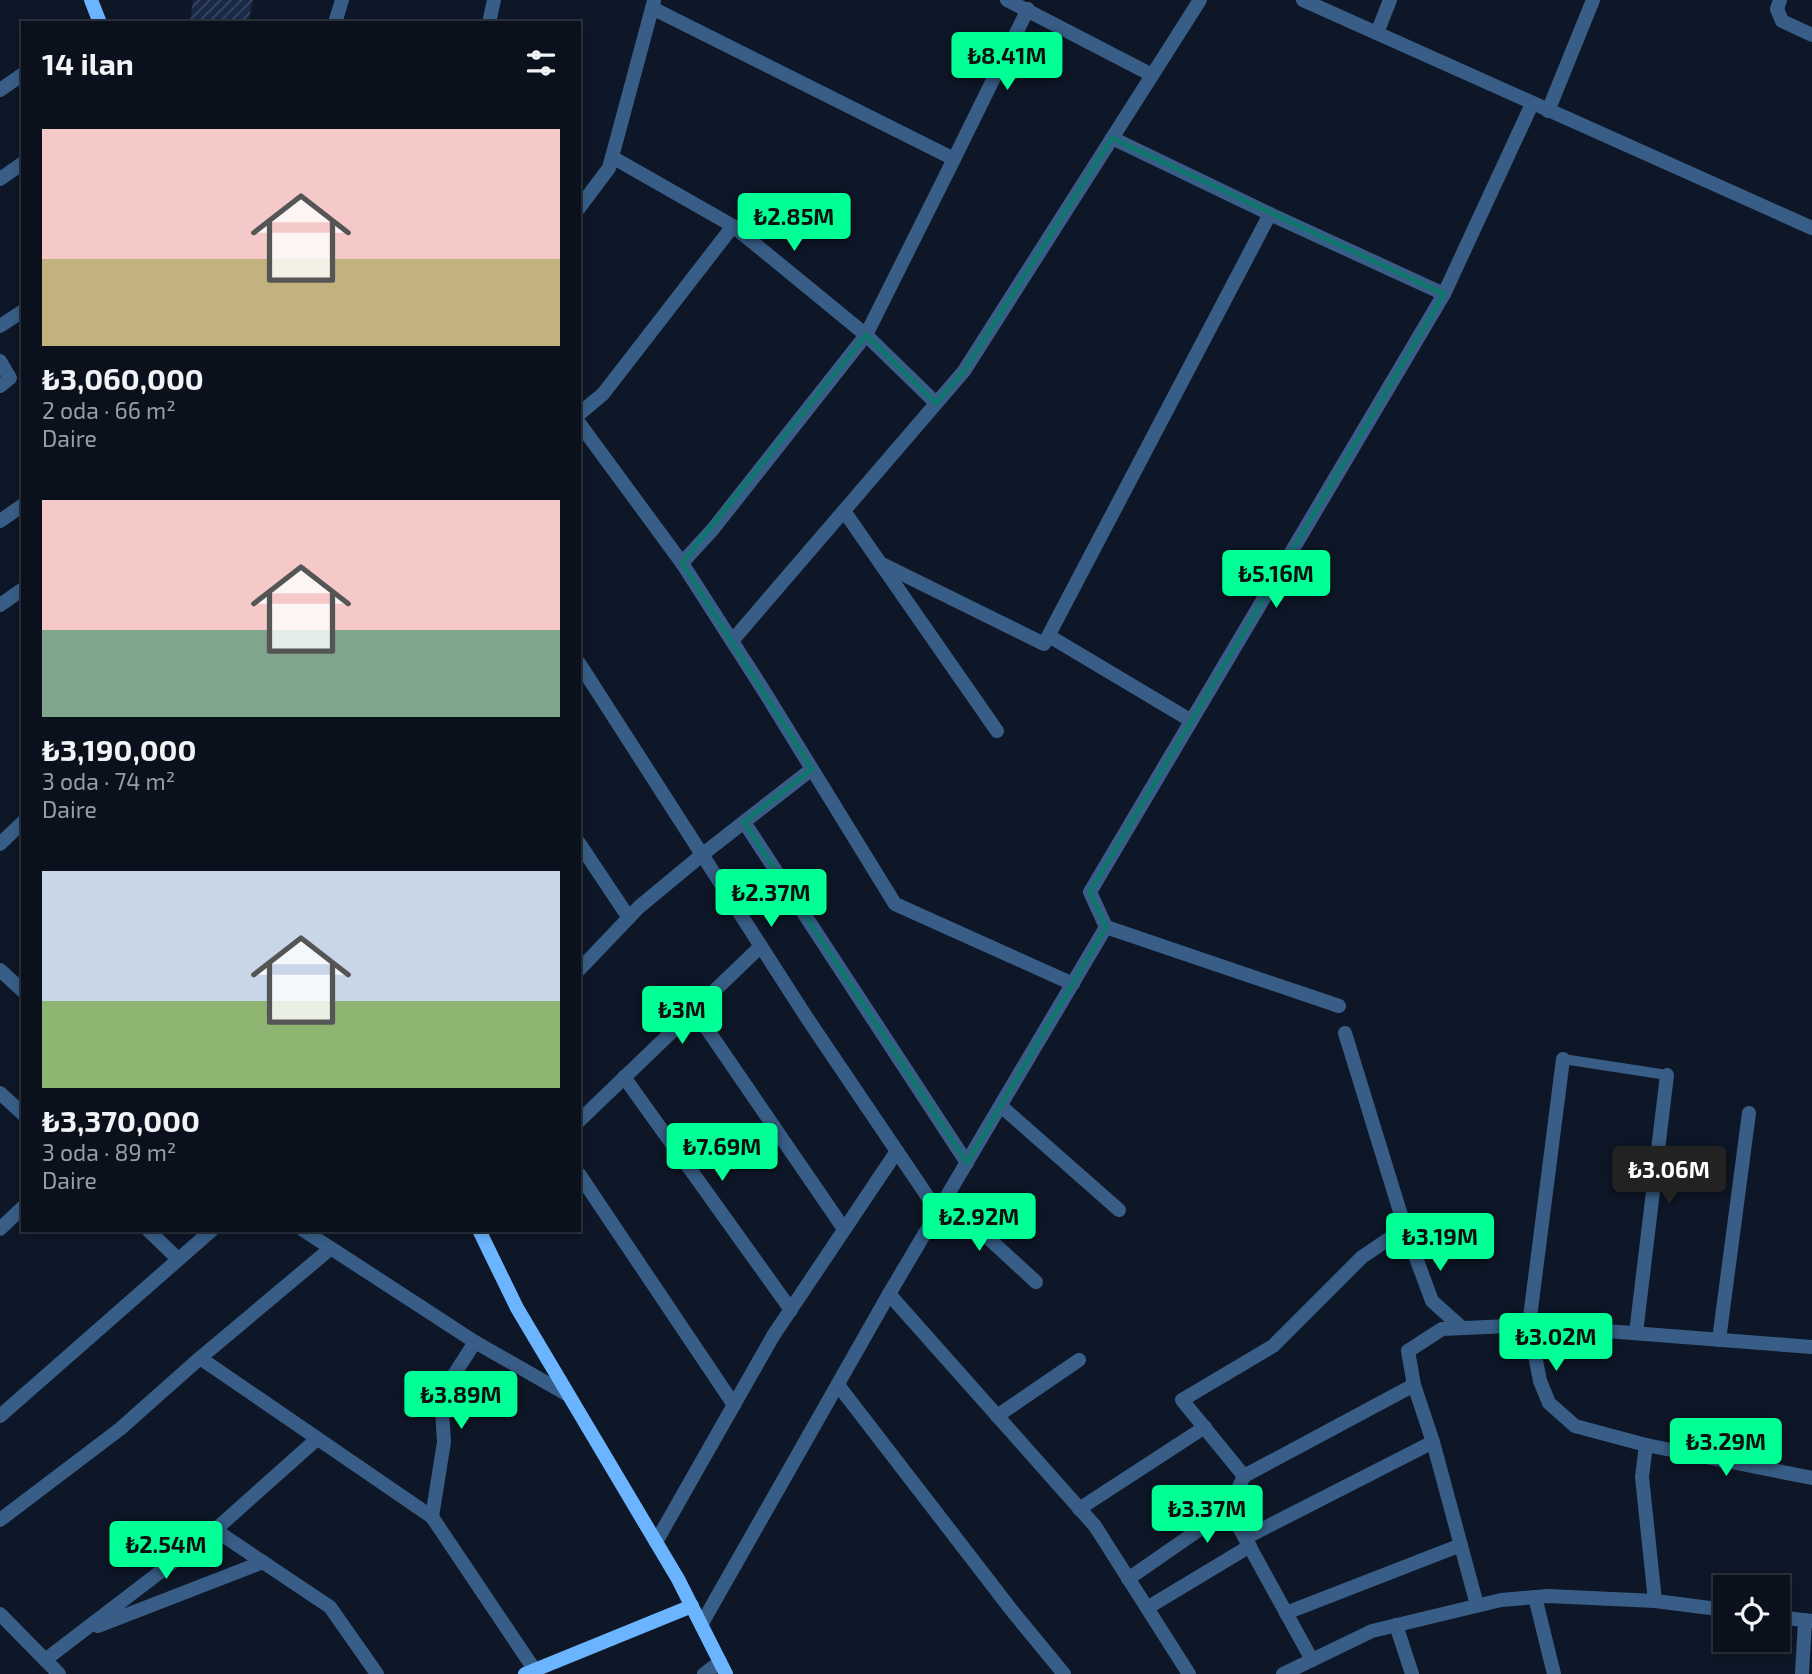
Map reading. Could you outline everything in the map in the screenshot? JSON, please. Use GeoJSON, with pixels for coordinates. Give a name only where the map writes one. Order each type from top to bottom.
{"type":"FeatureCollection","features":[{"type":"Feature","properties":{"kind":"main road"},"geometry":{"type":"LineString","coordinates":[[91,0],[97,21]]}},
{"type":"Feature","properties":{"kind":"main road"},"geometry":{"type":"LineString","coordinates":[[480,1232],[517,1308],[678,1579],[723,1668]]}},
{"type":"Feature","properties":{"kind":"main road"},"geometry":{"type":"LineString","coordinates":[[529,1672],[692,1606]]}},
{"type":"Feature","properties":{"kind":"street"},"geometry":{"type":"LineString","coordinates":[[336,21],[342,0]]}},
{"type":"Feature","properties":{"kind":"street"},"geometry":{"type":"LineString","coordinates":[[489,21],[494,0]]}},
{"type":"Feature","properties":{"kind":"street"},"geometry":{"type":"LineString","coordinates":[[1007,0],[1152,75]]}},
{"type":"Feature","properties":{"kind":"street"},"geometry":{"type":"LineString","coordinates":[[732,641],[964,371],[1200,0]]}},
{"type":"Feature","properties":{"kind":"street"},"geometry":{"type":"LineString","coordinates":[[1303,0],[1812,228]]}},
{"type":"Feature","properties":{"kind":"street"},"geometry":{"type":"LineString","coordinates":[[1377,33],[1390,0]]}},
{"type":"Feature","properties":{"kind":"street"},"geometry":{"type":"LineString","coordinates":[[1548,111],[1593,0]]}},
{"type":"Feature","properties":{"kind":"street"},"geometry":{"type":"LineString","coordinates":[[1780,0],[1777,9],[1782,21],[1812,35]]}},
{"type":"Feature","properties":{"kind":"street"},"geometry":{"type":"LineString","coordinates":[[581,205],[609,168],[653,4],[954,159]]}},
{"type":"Feature","properties":{"kind":"street"},"geometry":{"type":"LineString","coordinates":[[682,563],[713,529],[866,335],[1028,9]]}},
{"type":"Feature","properties":{"kind":"street"},"geometry":{"type":"LineString","coordinates":[[0,90],[21,75]]}},
{"type":"Feature","properties":{"kind":"street"},"geometry":{"type":"LineString","coordinates":[[1339,1006],[1106,928],[1090,892],[1189,720],[1444,293],[1532,104]]}},
{"type":"Feature","properties":{"kind":"street"},"geometry":{"type":"LineString","coordinates":[[1112,138],[1444,293]]}},
{"type":"Feature","properties":{"kind":"street"},"geometry":{"type":"LineString","coordinates":[[612,157],[733,226],[866,335],[936,403]]}},
{"type":"Feature","properties":{"kind":"street"},"geometry":{"type":"LineString","coordinates":[[0,179],[21,164]]}},
{"type":"Feature","properties":{"kind":"street"},"geometry":{"type":"LineString","coordinates":[[880,563],[1044,644],[1270,214]]}},
{"type":"Feature","properties":{"kind":"street"},"geometry":{"type":"LineString","coordinates":[[581,412],[603,394],[733,226]]}},
{"type":"Feature","properties":{"kind":"street"},"geometry":{"type":"LineString","coordinates":[[0,326],[21,312]]}},
{"type":"Feature","properties":{"kind":"street"},"geometry":{"type":"LineString","coordinates":[[0,361],[10,378],[0,386]]}},
{"type":"Feature","properties":{"kind":"street"},"geometry":{"type":"LineString","coordinates":[[581,426],[682,563],[894,904],[1073,984]]}},
{"type":"Feature","properties":{"kind":"street"},"geometry":{"type":"LineString","coordinates":[[0,521],[21,506]]}},
{"type":"Feature","properties":{"kind":"street"},"geometry":{"type":"LineString","coordinates":[[844,511],[997,731]]}},
{"type":"Feature","properties":{"kind":"street"},"geometry":{"type":"LineString","coordinates":[[0,605],[21,590]]}},
{"type":"Feature","properties":{"kind":"street"},"geometry":{"type":"LineString","coordinates":[[1049,636],[1189,720]]}},
{"type":"Feature","properties":{"kind":"street"},"geometry":{"type":"LineString","coordinates":[[581,666],[807,1018],[938,1212]]}},
{"type":"Feature","properties":{"kind":"street"},"geometry":{"type":"LineString","coordinates":[[581,968],[639,908],[812,769]]}},
{"type":"Feature","properties":{"kind":"street"},"geometry":{"type":"LineString","coordinates":[[744,822],[967,1163]]}},
{"type":"Feature","properties":{"kind":"street"},"geometry":{"type":"LineString","coordinates":[[0,844],[21,824]]}},
{"type":"Feature","properties":{"kind":"street"},"geometry":{"type":"LineString","coordinates":[[581,846],[629,918]]}},
{"type":"Feature","properties":{"kind":"street"},"geometry":{"type":"LineString","coordinates":[[701,1625],[889,1294],[1106,928]]}},
{"type":"Feature","properties":{"kind":"street"},"geometry":{"type":"LineString","coordinates":[[581,1119],[761,946]]}},
{"type":"Feature","properties":{"kind":"street"},"geometry":{"type":"LineString","coordinates":[[0,970],[21,989]]}},
{"type":"Feature","properties":{"kind":"street"},"geometry":{"type":"LineString","coordinates":[[694,1010],[844,1229]]}},
{"type":"Feature","properties":{"kind":"street"},"geometry":{"type":"LineString","coordinates":[[1345,1033],[1405,1228],[1432,1301],[1461,1327]]}},
{"type":"Feature","properties":{"kind":"street"},"geometry":{"type":"LineString","coordinates":[[1563,1059],[1529,1325],[1540,1381],[1549,1403],[1575,1426],[1646,1445],[1812,1478]]}},
{"type":"Feature","properties":{"kind":"street"},"geometry":{"type":"LineString","coordinates":[[1636,1333],[1667,1074]]}},
{"type":"Feature","properties":{"kind":"street"},"geometry":{"type":"LineString","coordinates":[[624,1077],[791,1310]]}},
{"type":"Feature","properties":{"kind":"street"},"geometry":{"type":"LineString","coordinates":[[0,1093],[21,1112]]}},
{"type":"Feature","properties":{"kind":"street"},"geometry":{"type":"LineString","coordinates":[[1001,1106],[1119,1210]]}},
{"type":"Feature","properties":{"kind":"street"},"geometry":{"type":"LineString","coordinates":[[1718,1340],[1749,1113]]}},
{"type":"Feature","properties":{"kind":"street"},"geometry":{"type":"LineString","coordinates":[[656,1542],[773,1336],[897,1151]]}},
{"type":"Feature","properties":{"kind":"street"},"geometry":{"type":"LineString","coordinates":[[581,1177],[734,1405]]}},
{"type":"Feature","properties":{"kind":"street"},"geometry":{"type":"LineString","coordinates":[[946,1199],[1036,1282]]}},
{"type":"Feature","properties":{"kind":"street"},"geometry":{"type":"LineString","coordinates":[[0,1229],[21,1210]]}},
{"type":"Feature","properties":{"kind":"street"},"geometry":{"type":"LineString","coordinates":[[1244,1476],[1182,1400],[1273,1346],[1362,1256],[1405,1228]]}},
{"type":"Feature","properties":{"kind":"street"},"geometry":{"type":"LineString","coordinates":[[150,1232],[178,1259]]}},
{"type":"Feature","properties":{"kind":"street"},"geometry":{"type":"LineString","coordinates":[[0,1416],[210,1232]]}},
{"type":"Feature","properties":{"kind":"street"},"geometry":{"type":"LineString","coordinates":[[306,1232],[475,1342],[568,1395]]}},
{"type":"Feature","properties":{"kind":"street"},"geometry":{"type":"LineString","coordinates":[[0,1520],[120,1429],[330,1249]]}},
{"type":"Feature","properties":{"kind":"street"},"geometry":{"type":"LineString","coordinates":[[889,1294],[1095,1526],[1189,1674]]}},
{"type":"Feature","properties":{"kind":"street"},"geometry":{"type":"LineString","coordinates":[[1477,1605],[1433,1442],[1414,1385],[1408,1351],[1442,1329],[1529,1325],[1812,1347]]}},
{"type":"Feature","properties":{"kind":"street"},"geometry":{"type":"LineString","coordinates":[[432,1517],[444,1442],[441,1395],[475,1342]]}},
{"type":"Feature","properties":{"kind":"street"},"geometry":{"type":"LineString","coordinates":[[200,1358],[432,1517],[529,1672]]}},
{"type":"Feature","properties":{"kind":"street"},"geometry":{"type":"LineString","coordinates":[[997,1416],[1079,1360]]}},
{"type":"Feature","properties":{"kind":"street"},"geometry":{"type":"LineString","coordinates":[[838,1385],[1064,1674]]}},
{"type":"Feature","properties":{"kind":"street"},"geometry":{"type":"LineString","coordinates":[[1128,1579],[1229,1509],[1244,1476],[1414,1385]]}},
{"type":"Feature","properties":{"kind":"street"},"geometry":{"type":"LineString","coordinates":[[1079,1509],[1205,1427]]}},
{"type":"Feature","properties":{"kind":"street"},"geometry":{"type":"LineString","coordinates":[[45,1660],[215,1530],[317,1439]]}},
{"type":"Feature","properties":{"kind":"street"},"geometry":{"type":"LineString","coordinates":[[1147,1608],[1247,1542],[1433,1442]]}},
{"type":"Feature","properties":{"kind":"street"},"geometry":{"type":"LineString","coordinates":[[1646,1445],[1642,1477],[1655,1601]]}},
{"type":"Feature","properties":{"kind":"street"},"geometry":{"type":"LineString","coordinates":[[1229,1509],[1312,1660]]}},
{"type":"Feature","properties":{"kind":"street"},"geometry":{"type":"LineString","coordinates":[[215,1530],[330,1607],[377,1674]]}},
{"type":"Feature","properties":{"kind":"street"},"geometry":{"type":"LineString","coordinates":[[1286,1613],[1461,1545]]}},
{"type":"Feature","properties":{"kind":"street"},"geometry":{"type":"LineString","coordinates":[[82,1632],[263,1562]]}},
{"type":"Feature","properties":{"kind":"street"},"geometry":{"type":"LineString","coordinates":[[1283,1674],[1371,1631],[1501,1600],[1548,1596],[1655,1601],[1713,1608]]}},
{"type":"Feature","properties":{"kind":"street"},"geometry":{"type":"LineString","coordinates":[[1535,1597],[1554,1674]]}},
{"type":"Feature","properties":{"kind":"street"},"geometry":{"type":"LineString","coordinates":[[0,1614],[59,1674]]}},
{"type":"Feature","properties":{"kind":"street"},"geometry":{"type":"LineString","coordinates":[[1790,1619],[1809,1621],[1802,1674]]}},
{"type":"Feature","properties":{"kind":"street"},"geometry":{"type":"LineString","coordinates":[[1396,1625],[1412,1674]]}},
{"type":"Feature","properties":{"kind":"street"},"geometry":{"type":"LineString","coordinates":[[704,1674],[723,1668]]}},
{"type":"Feature","properties":{"kind":"lane"},"geometry":{"type":"LineString","coordinates":[[1563,1059],[1667,1074]]}},
{"type":"Feature","properties":{"kind":"highlighted area"},"geometry":{"type":"Polygon","coordinates":[[[1112,138],[1444,294],[1090,892],[1106,927],[967,1163],[744,822],[812,769],[682,563],[866,335],[936,403],[964,371],[1112,138]]]}},
{"type":"Feature","properties":{"kind":"building"},"geometry":{"type":"Polygon","coordinates":[[[193,0],[253,0],[248,21],[190,21],[193,0]]]}}]}
